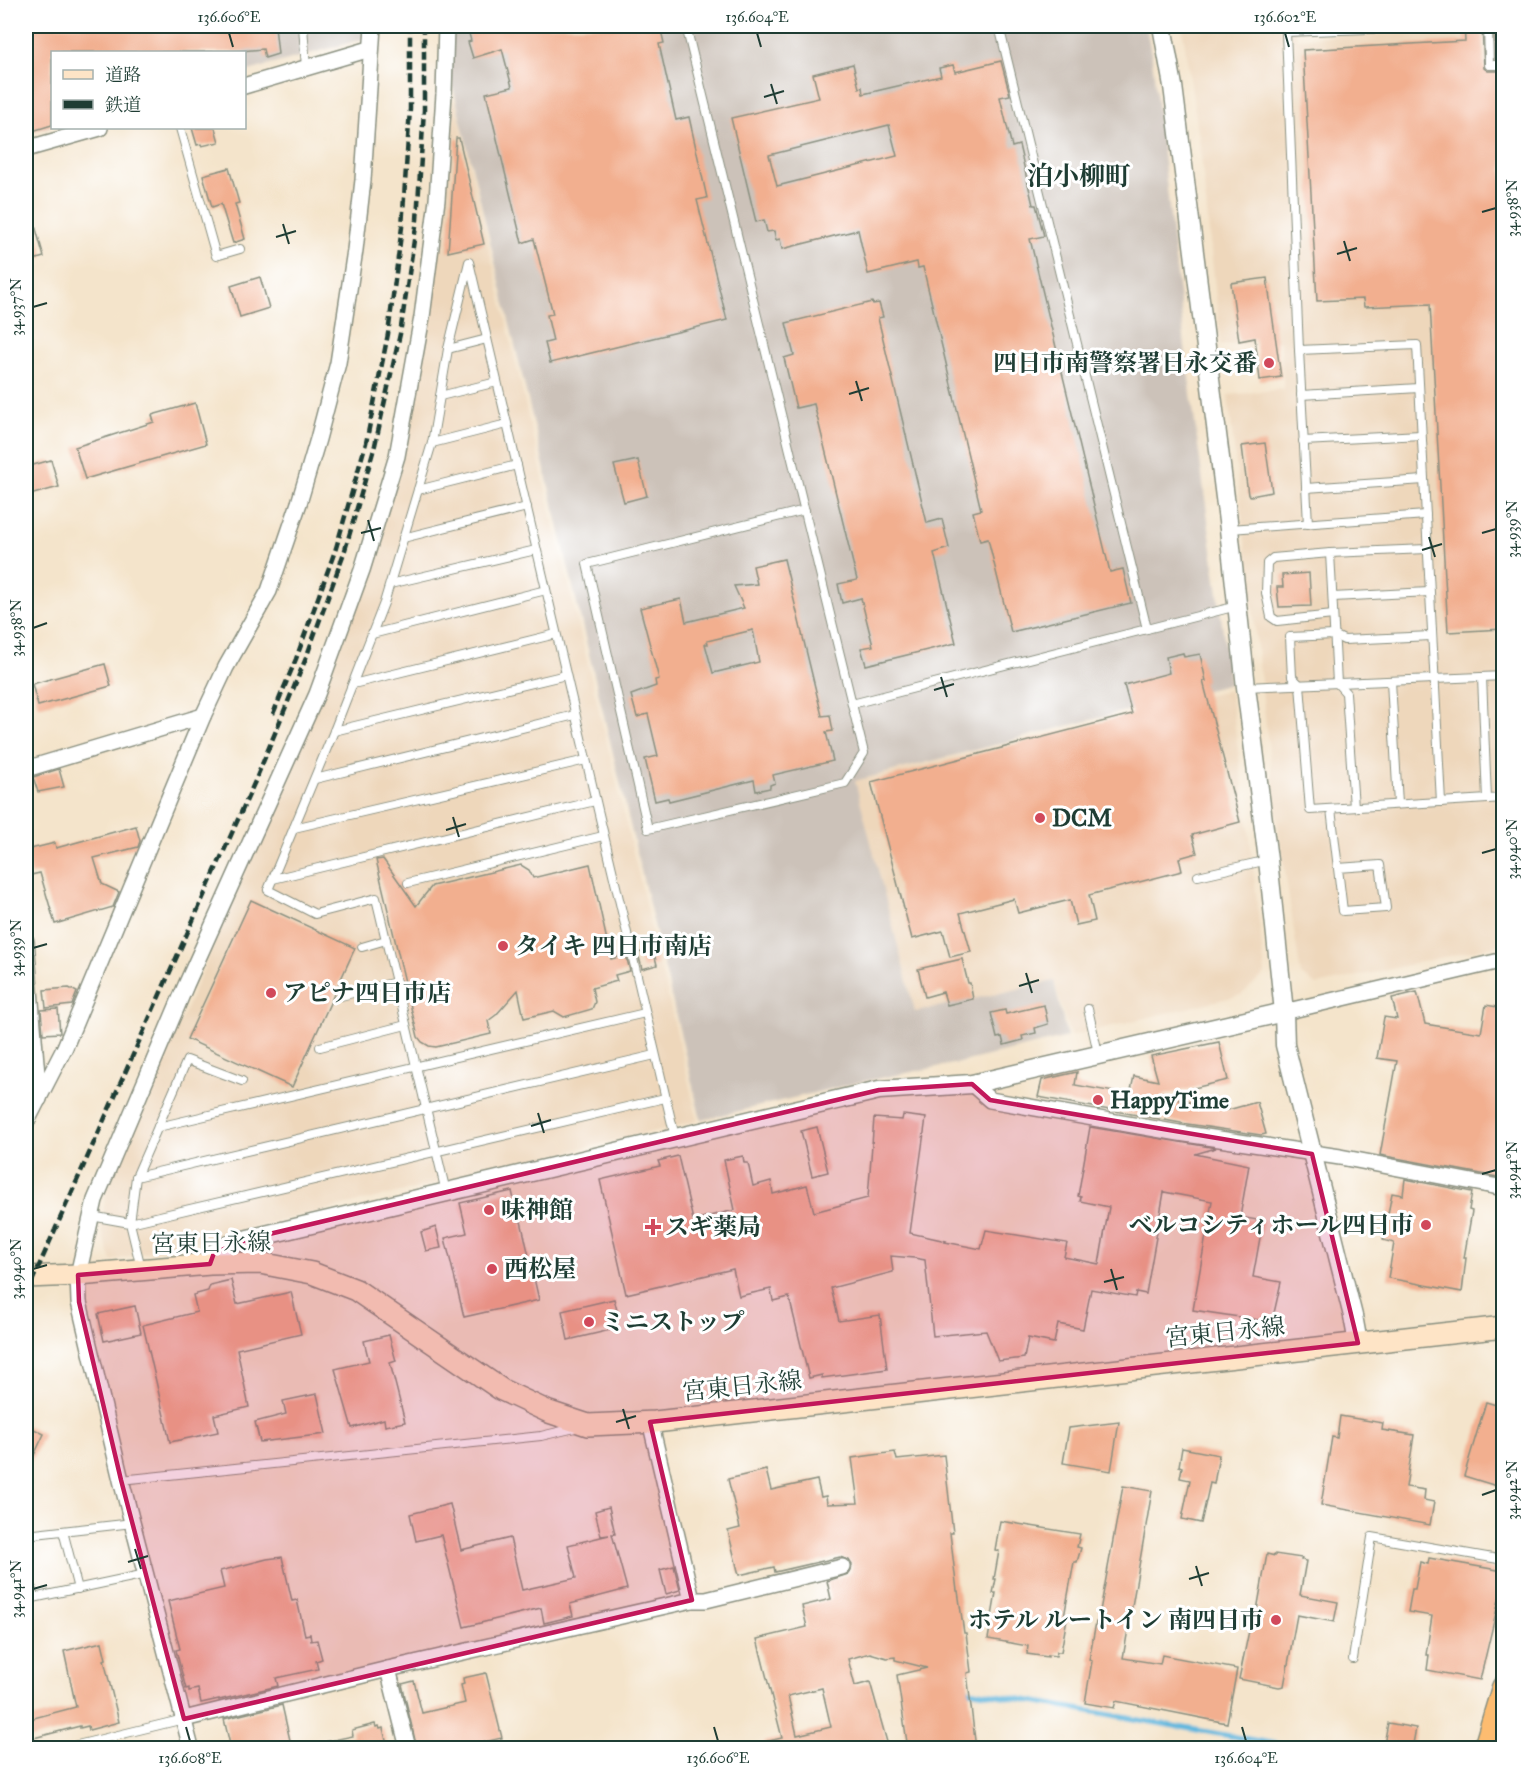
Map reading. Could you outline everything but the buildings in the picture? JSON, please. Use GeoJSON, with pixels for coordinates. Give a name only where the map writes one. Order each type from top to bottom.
{"type":"FeatureCollection","features":[{"type":"Feature","properties":{"kind":"highway"},"geometry":{"type":"LineString","coordinates":[[1486,1749],[1503,1688]]}},
{"type":"Feature","properties":{"kind":"main road","name":"宮東日永線"},"geometry":{"type":"LineString","coordinates":[[26,1276],[78,1275],[210,1264],[260,1263],[312,1273],[356,1290],[502,1390],[549,1412],[588,1425],[655,1422],[1503,1327]]}},
{"type":"Feature","properties":{"kind":"street"},"geometry":{"type":"LineString","coordinates":[[26,1123],[65,1047],[203,716],[226,667],[269,591],[299,504],[335,374],[345,318],[360,203],[373,26]]}},
{"type":"Feature","properties":{"kind":"street"},"geometry":{"type":"LineString","coordinates":[[191,1749],[121,1480],[79,1302],[78,1275],[95,1200],[186,985],[317,694],[362,570],[397,456],[422,317],[437,200],[446,26]]}},
{"type":"Feature","properties":{"kind":"street"},"geometry":{"type":"LineString","coordinates":[[1161,26],[1173,86],[1229,529],[1268,861],[1284,1012],[1285,1045],[1358,1343]]}},
{"type":"Feature","properties":{"kind":"street"},"geometry":{"type":"LineString","coordinates":[[246,85],[370,49]]}},
{"type":"Feature","properties":{"kind":"street"},"geometry":{"type":"LineString","coordinates":[[26,149],[96,129]]}},
{"type":"Feature","properties":{"kind":"street"},"geometry":{"type":"LineString","coordinates":[[26,770],[203,716]]}},
{"type":"Feature","properties":{"kind":"street"},"geometry":{"type":"LineString","coordinates":[[26,941],[30,1044],[39,1100]]}},
{"type":"Feature","properties":{"kind":"street"},"geometry":{"type":"LineString","coordinates":[[210,1264],[214,1253],[248,1239],[879,1090],[972,1084],[1503,960]]}},
{"type":"Feature","properties":{"kind":"street"},"geometry":{"type":"LineString","coordinates":[[972,1084],[990,1100],[1340,1157],[1503,1188]]}},
{"type":"Feature","properties":{"kind":"street"},"geometry":{"type":"LineString","coordinates":[[650,1421],[692,1600]]}},
{"type":"Feature","properties":{"kind":"street"},"geometry":{"type":"LineString","coordinates":[[184,1719],[388,1669],[692,1600],[706,1600],[843,1567]]}},
{"type":"Feature","properties":{"kind":"street"},"geometry":{"type":"LineString","coordinates":[[388,1669],[408,1749]]}},
{"type":"Feature","properties":{"kind":"lane"},"geometry":{"type":"LineString","coordinates":[[303,26],[306,68]]}},
{"type":"Feature","properties":{"kind":"lane"},"geometry":{"type":"LineString","coordinates":[[686,26],[805,510],[864,753],[844,783],[648,829],[587,564],[805,510]]}},
{"type":"Feature","properties":{"kind":"lane"},"geometry":{"type":"LineString","coordinates":[[999,26],[1147,629]]}},
{"type":"Feature","properties":{"kind":"lane"},"geometry":{"type":"LineString","coordinates":[[1308,524],[1286,32],[1449,26]]}},
{"type":"Feature","properties":{"kind":"lane"},"geometry":{"type":"LineString","coordinates":[[1488,26],[1490,65],[1503,64]]}},
{"type":"Feature","properties":{"kind":"lane"},"geometry":{"type":"LineString","coordinates":[[180,129],[216,256],[240,249]]}},
{"type":"Feature","properties":{"kind":"lane"},"geometry":{"type":"LineString","coordinates":[[446,1193],[376,898],[315,914],[268,890],[353,684],[390,584],[432,442],[448,349],[469,262],[675,1138]]}},
{"type":"Feature","properties":{"kind":"lane"},"geometry":{"type":"LineString","coordinates":[[448,349],[487,339]]}},
{"type":"Feature","properties":{"kind":"lane"},"geometry":{"type":"LineString","coordinates":[[1299,350],[1417,345],[1441,802]]}},
{"type":"Feature","properties":{"kind":"lane"},"geometry":{"type":"LineString","coordinates":[[440,396],[497,382]]}},
{"type":"Feature","properties":{"kind":"lane"},"geometry":{"type":"LineString","coordinates":[[1301,395],[1419,388]]}},
{"type":"Feature","properties":{"kind":"lane"},"geometry":{"type":"LineString","coordinates":[[432,442],[507,424]]}},
{"type":"Feature","properties":{"kind":"lane"},"geometry":{"type":"LineString","coordinates":[[1304,441],[1421,435]]}},
{"type":"Feature","properties":{"kind":"lane"},"geometry":{"type":"LineString","coordinates":[[418,490],[517,465]]}},
{"type":"Feature","properties":{"kind":"lane"},"geometry":{"type":"LineString","coordinates":[[1306,488],[1424,480]]}},
{"type":"Feature","properties":{"kind":"lane"},"geometry":{"type":"LineString","coordinates":[[404,538],[527,507]]}},
{"type":"Feature","properties":{"kind":"lane"},"geometry":{"type":"LineString","coordinates":[[1229,529],[1425,515]]}},
{"type":"Feature","properties":{"kind":"lane"},"geometry":{"type":"LineString","coordinates":[[1333,615],[1277,621],[1271,617],[1266,593],[1267,563],[1273,558],[1330,553],[1427,549]]}},
{"type":"Feature","properties":{"kind":"lane"},"geometry":{"type":"LineString","coordinates":[[390,584],[537,550]]}},
{"type":"Feature","properties":{"kind":"lane"},"geometry":{"type":"LineString","coordinates":[[1330,553],[1337,683],[1346,693],[1354,807]]}},
{"type":"Feature","properties":{"kind":"lane"},"geometry":{"type":"LineString","coordinates":[[372,634],[546,590]]}},
{"type":"Feature","properties":{"kind":"lane"},"geometry":{"type":"LineString","coordinates":[[1333,597],[1429,592]]}},
{"type":"Feature","properties":{"kind":"lane"},"geometry":{"type":"LineString","coordinates":[[852,704],[1237,606]]}},
{"type":"Feature","properties":{"kind":"lane"},"geometry":{"type":"LineString","coordinates":[[353,684],[556,634]]}},
{"type":"Feature","properties":{"kind":"lane"},"geometry":{"type":"LineString","coordinates":[[1431,636],[1344,640],[1334,635],[1290,637],[1292,677],[1300,685],[1311,810],[1503,798]]}},
{"type":"Feature","properties":{"kind":"lane"},"geometry":{"type":"LineString","coordinates":[[334,731],[566,675]]}},
{"type":"Feature","properties":{"kind":"lane"},"geometry":{"type":"LineString","coordinates":[[1246,687],[1503,676]]}},
{"type":"Feature","properties":{"kind":"lane"},"geometry":{"type":"LineString","coordinates":[[1482,677],[1487,799]]}},
{"type":"Feature","properties":{"kind":"lane"},"geometry":{"type":"LineString","coordinates":[[1391,681],[1398,804]]}},
{"type":"Feature","properties":{"kind":"lane"},"geometry":{"type":"LineString","coordinates":[[315,779],[575,715]]}},
{"type":"Feature","properties":{"kind":"lane"},"geometry":{"type":"LineString","coordinates":[[294,828],[586,760]]}},
{"type":"Feature","properties":{"kind":"lane"},"geometry":{"type":"LineString","coordinates":[[273,879],[595,801]]}},
{"type":"Feature","properties":{"kind":"lane"},"geometry":{"type":"LineString","coordinates":[[1331,809],[1342,911],[1386,908],[1380,865],[1338,868]]}},
{"type":"Feature","properties":{"kind":"lane"},"geometry":{"type":"LineString","coordinates":[[408,883],[603,836]]}},
{"type":"Feature","properties":{"kind":"lane"},"geometry":{"type":"LineString","coordinates":[[1198,876],[1268,861]]}},
{"type":"Feature","properties":{"kind":"lane"},"geometry":{"type":"LineString","coordinates":[[362,947],[386,940]]}},
{"type":"Feature","properties":{"kind":"lane"},"geometry":{"type":"LineString","coordinates":[[341,996],[396,982]]}},
{"type":"Feature","properties":{"kind":"lane"},"geometry":{"type":"LineString","coordinates":[[1088,1009],[1098,1053]]}},
{"type":"Feature","properties":{"kind":"lane"},"geometry":{"type":"LineString","coordinates":[[158,1127],[645,1013]]}},
{"type":"Feature","properties":{"kind":"lane"},"geometry":{"type":"LineString","coordinates":[[320,1047],[406,1025]]}},
{"type":"Feature","properties":{"kind":"lane"},"geometry":{"type":"LineString","coordinates":[[136,1178],[655,1055]]}},
{"type":"Feature","properties":{"kind":"lane"},"geometry":{"type":"LineString","coordinates":[[141,1270],[130,1223],[136,1178],[187,1060],[242,1081]]}},
{"type":"Feature","properties":{"kind":"lane"},"geometry":{"type":"LineString","coordinates":[[92,1216],[130,1223],[665,1098]]}},
{"type":"Feature","properties":{"kind":"lane"},"geometry":{"type":"LineString","coordinates":[[121,1480],[541,1436],[588,1425]]}},
{"type":"Feature","properties":{"kind":"lane"},"geometry":{"type":"LineString","coordinates":[[26,1535],[133,1523]]}},
{"type":"Feature","properties":{"kind":"lane"},"geometry":{"type":"LineString","coordinates":[[63,1531],[78,1589]]}},
{"type":"Feature","properties":{"kind":"lane"},"geometry":{"type":"LineString","coordinates":[[1353,1659],[1372,1537],[1503,1560]]}},
{"type":"Feature","properties":{"kind":"lane"},"geometry":{"type":"LineString","coordinates":[[26,1548],[33,1598],[146,1574]]}},
{"type":"Feature","properties":{"kind":"lane"},"geometry":{"type":"LineString","coordinates":[[66,1749],[184,1719]]}},
{"type":"Feature","properties":{"kind":"highlighted area"},"geometry":{"type":"Polygon","coordinates":[[[972,1084],[990,1100],[1312,1154],[1358,1343],[650,1422],[692,1600],[184,1719],[121,1480],[79,1302],[78,1275],[210,1264],[214,1253],[248,1239],[879,1090],[972,1084]]]}},
{"type":"Feature","properties":{"kind":"shaded area"},"geometry":{"type":"Polygon","coordinates":[[[26,26],[368,26],[368,33],[363,39],[246,72],[246,51],[51,51],[51,126],[26,134],[26,26]]]}},
{"type":"Feature","properties":{"kind":"shaded area"},"geometry":{"type":"Polygon","coordinates":[[[446,26],[1146,26],[1152,58],[1187,364],[1230,684],[855,781],[915,1012],[1054,981],[1067,1037],[958,1063],[860,1082],[701,1120],[445,54],[446,26]]]}},
{"type":"Feature","properties":{"kind":"shaded area"},"geometry":{"type":"Polygon","coordinates":[[[1182,26],[1295,26],[1297,39],[1416,26],[1503,26],[1503,944],[1317,985],[1301,975],[1277,821],[1228,395],[1284,389],[1280,342],[1221,345],[1199,137],[1182,26]]]}},
{"type":"Feature","properties":{"kind":"shaded area"},"geometry":{"type":"Polygon","coordinates":[[[455,100],[530,424],[698,1121],[112,1261],[101,1231],[106,1190],[337,656],[373,565],[404,451],[448,111],[455,100]]]}},
{"type":"Feature","properties":{"kind":"shaded area"},"geometry":{"type":"Polygon","coordinates":[[[1230,690],[1265,974],[1241,995],[1070,1036],[1054,981],[915,1013],[855,781],[1230,690]]]}},
{"type":"Feature","properties":{"kind":"waterway"},"geometry":{"type":"LineString","coordinates":[[963,1689],[1299,1748]]}},
{"type":"Feature","properties":{"kind":"railway"},"geometry":{"type":"LineString","coordinates":[[273,714],[296,659],[336,548],[366,443],[388,334],[402,227],[410,109],[410,26]]}},
{"type":"Feature","properties":{"kind":"railway"},"geometry":{"type":"LineString","coordinates":[[26,1295],[256,779],[306,658],[345,550],[375,445],[400,334],[417,220],[424,110],[424,26]]}},
{"type":"Feature","properties":{"kind":"place","name":"四日市南警察署日永交番"},"geometry":{"type":"Point","coordinates":[1269,363]}},
{"type":"Feature","properties":{"kind":"place","name":"DCM"},"geometry":{"type":"Point","coordinates":[1040,818]}},
{"type":"Feature","properties":{"kind":"place","name":"タイキ 四日市南店"},"geometry":{"type":"Point","coordinates":[503,946]}},
{"type":"Feature","properties":{"kind":"place","name":"アピナ四日市店"},"geometry":{"type":"Point","coordinates":[271,993]}},
{"type":"Feature","properties":{"kind":"place","name":"HappyTime"},"geometry":{"type":"Point","coordinates":[1098,1100]}},
{"type":"Feature","properties":{"kind":"place","name":"味神館"},"geometry":{"type":"Point","coordinates":[489,1210]}},
{"type":"Feature","properties":{"kind":"place","name":"ベルコシティホール四日市"},"geometry":{"type":"Point","coordinates":[1426,1225]}},
{"type":"Feature","properties":{"kind":"place","name":"スギ薬局"},"geometry":{"type":"Point","coordinates":[653,1227]}},
{"type":"Feature","properties":{"kind":"place","name":"西松屋"},"geometry":{"type":"Point","coordinates":[492,1269]}},
{"type":"Feature","properties":{"kind":"place","name":"ミニストップ"},"geometry":{"type":"Point","coordinates":[589,1322]}},
{"type":"Feature","properties":{"kind":"place","name":"ホテル ルートイン 南四日市"},"geometry":{"type":"Point","coordinates":[1276,1620]}},
{"type":"Feature","properties":{"kind":"district","name":"泊小柳町"},"geometry":{"type":"Point","coordinates":[1079,176]}}]}
